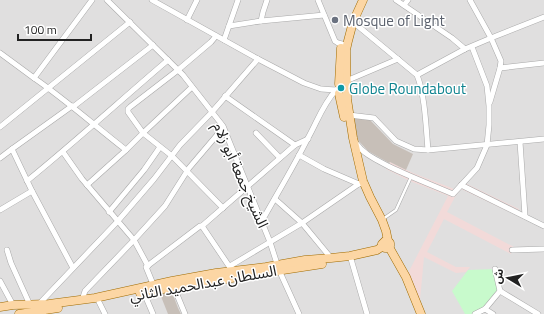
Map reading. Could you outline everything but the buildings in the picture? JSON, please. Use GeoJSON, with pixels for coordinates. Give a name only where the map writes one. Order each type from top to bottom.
{"type":"FeatureCollection","features":[{"type":"Feature","properties":{"kind":"main road"},"geometry":{"type":"LineString","coordinates":[[357,0],[349,19],[342,44],[341,88],[361,183],[366,199],[378,222],[386,245],[416,314]]}},
{"type":"Feature","properties":{"kind":"main road"},"geometry":{"type":"LineString","coordinates":[[363,0],[353,22],[346,50],[341,88],[349,115],[361,183],[382,220],[386,231],[386,245],[406,277],[421,314]]}},
{"type":"Feature","properties":{"kind":"main road"},"geometry":{"type":"LineString","coordinates":[[0,307],[95,298],[138,289],[153,284],[173,284],[231,269],[278,267],[304,260],[331,258],[377,250],[386,245]]}},
{"type":"Feature","properties":{"kind":"main road","name":"السلطان عبدالحميد الثاني"},"geometry":{"type":"LineString","coordinates":[[19,314],[99,302],[173,284],[278,267],[351,260],[378,253],[386,245]]}},
{"type":"Feature","properties":{"kind":"main road"},"geometry":{"type":"LineString","coordinates":[[13,305],[16,314]]}},
{"type":"Feature","properties":{"kind":"street"},"geometry":{"type":"LineString","coordinates":[[34,78],[92,0]]}},
{"type":"Feature","properties":{"kind":"street","name":"الشيخ جمعة أبو زلام"},"geometry":{"type":"LineString","coordinates":[[107,0],[178,70],[223,128],[298,314]]}},
{"type":"Feature","properties":{"kind":"street"},"geometry":{"type":"LineString","coordinates":[[152,0],[258,60],[304,83],[321,89],[341,88]]}},
{"type":"Feature","properties":{"kind":"street"},"geometry":{"type":"LineString","coordinates":[[187,20],[197,0]]}},
{"type":"Feature","properties":{"kind":"street"},"geometry":{"type":"LineString","coordinates":[[224,40],[238,0]]}},
{"type":"Feature","properties":{"kind":"street"},"geometry":{"type":"LineString","coordinates":[[261,21],[267,0]]}},
{"type":"Feature","properties":{"kind":"street"},"geometry":{"type":"LineString","coordinates":[[318,0],[335,41],[342,44]]}},
{"type":"Feature","properties":{"kind":"street"},"geometry":{"type":"LineString","coordinates":[[396,0],[452,38],[465,49]]}},
{"type":"Feature","properties":{"kind":"street"},"geometry":{"type":"LineString","coordinates":[[404,6],[408,0]]}},
{"type":"Feature","properties":{"kind":"street"},"geometry":{"type":"LineString","coordinates":[[470,0],[501,61],[489,106]]}},
{"type":"Feature","properties":{"kind":"street"},"geometry":{"type":"LineString","coordinates":[[229,26],[261,21],[324,15]]}},
{"type":"Feature","properties":{"kind":"street"},"geometry":{"type":"LineString","coordinates":[[417,75],[465,49],[544,17]]}},
{"type":"Feature","properties":{"kind":"street"},"geometry":{"type":"LineString","coordinates":[[0,127],[130,22]]}},
{"type":"Feature","properties":{"kind":"street"},"geometry":{"type":"LineString","coordinates":[[353,22],[417,75],[422,93],[428,150]]}},
{"type":"Feature","properties":{"kind":"street"},"geometry":{"type":"LineString","coordinates":[[216,36],[178,70],[128,109],[128,112],[143,133],[172,156],[223,208]]}},
{"type":"Feature","properties":{"kind":"street"},"geometry":{"type":"LineString","coordinates":[[0,158],[73,107],[153,45]]}},
{"type":"Feature","properties":{"kind":"street"},"geometry":{"type":"LineString","coordinates":[[353,138],[358,146],[371,157],[411,178],[453,194],[477,168],[487,145],[489,106],[487,86],[472,47]]}},
{"type":"Feature","properties":{"kind":"street"},"geometry":{"type":"LineString","coordinates":[[0,61],[2,55],[49,88],[126,150]]}},
{"type":"Feature","properties":{"kind":"street"},"geometry":{"type":"LineString","coordinates":[[27,181],[63,152],[93,124],[168,60]]}},
{"type":"Feature","properties":{"kind":"street"},"geometry":{"type":"LineString","coordinates":[[38,304],[117,221],[154,179],[180,145],[212,112],[258,60]]}},
{"type":"Feature","properties":{"kind":"street"},"geometry":{"type":"LineString","coordinates":[[262,222],[330,96],[341,88],[398,60]]}},
{"type":"Feature","properties":{"kind":"street"},"geometry":{"type":"LineString","coordinates":[[500,68],[544,63]]}},
{"type":"Feature","properties":{"kind":"street"},"geometry":{"type":"LineString","coordinates":[[87,185],[192,87]]}},
{"type":"Feature","properties":{"kind":"street"},"geometry":{"type":"LineString","coordinates":[[226,96],[295,145]]}},
{"type":"Feature","properties":{"kind":"street"},"geometry":{"type":"LineString","coordinates":[[349,115],[374,118],[396,142],[414,149],[428,150],[544,139]]}},
{"type":"Feature","properties":{"kind":"street"},"geometry":{"type":"LineString","coordinates":[[82,300],[85,291],[165,206],[187,171],[223,128]]}},
{"type":"Feature","properties":{"kind":"street"},"geometry":{"type":"LineString","coordinates":[[256,133],[280,158]]}},
{"type":"Feature","properties":{"kind":"street"},"geometry":{"type":"LineString","coordinates":[[148,266],[202,226],[295,145],[308,139]]}},
{"type":"Feature","properties":{"kind":"street"},"geometry":{"type":"LineString","coordinates":[[520,142],[524,216]]}},
{"type":"Feature","properties":{"kind":"street"},"geometry":{"type":"LineString","coordinates":[[109,212],[144,170],[160,147]]}},
{"type":"Feature","properties":{"kind":"street"},"geometry":{"type":"LineString","coordinates":[[12,149],[32,191],[73,268]]}},
{"type":"Feature","properties":{"kind":"street"},"geometry":{"type":"LineString","coordinates":[[63,152],[87,185],[134,240],[148,266],[146,267],[153,284]]}},
{"type":"Feature","properties":{"kind":"street"},"geometry":{"type":"LineString","coordinates":[[299,155],[324,169],[361,183]]}},
{"type":"Feature","properties":{"kind":"street"},"geometry":{"type":"LineString","coordinates":[[202,226],[231,269],[361,183]]}},
{"type":"Feature","properties":{"kind":"street"},"geometry":{"type":"LineString","coordinates":[[461,185],[544,226]]}},
{"type":"Feature","properties":{"kind":"street"},"geometry":{"type":"LineString","coordinates":[[0,210],[32,191]]}},
{"type":"Feature","properties":{"kind":"street"},"geometry":{"type":"LineString","coordinates":[[275,199],[302,222],[331,258]]}},
{"type":"Feature","properties":{"kind":"street"},"geometry":{"type":"LineString","coordinates":[[512,250],[544,249]]}},
{"type":"Feature","properties":{"kind":"street"},"geometry":{"type":"LineString","coordinates":[[7,250],[11,263],[30,305]]}},
{"type":"Feature","properties":{"kind":"street"},"geometry":{"type":"LineString","coordinates":[[351,260],[367,314]]}},
{"type":"Feature","properties":{"kind":"street"},"geometry":{"type":"LineString","coordinates":[[495,269],[500,291],[538,314]]}},
{"type":"Feature","properties":{"kind":"street"},"geometry":{"type":"LineString","coordinates":[[0,281],[13,305]]}},
{"type":"Feature","properties":{"kind":"street"},"geometry":{"type":"LineString","coordinates":[[173,284],[185,314]]}},
{"type":"Feature","properties":{"kind":"street"},"geometry":{"type":"LineString","coordinates":[[475,314],[485,309],[500,291]]}},
{"type":"Feature","properties":{"kind":"street"},"geometry":{"type":"LineString","coordinates":[[144,292],[153,314]]}},
{"type":"Feature","properties":{"kind":"street"},"geometry":{"type":"LineString","coordinates":[[99,302],[106,314]]}},
{"type":"Feature","properties":{"kind":"street"},"geometry":{"type":"LineString","coordinates":[[485,309],[492,314]]}},
{"type":"Feature","properties":{"kind":"lane"},"geometry":{"type":"LineString","coordinates":[[382,220],[396,210],[411,178]]}},
{"type":"Feature","properties":{"kind":"shaded area"},"geometry":{"type":"Polygon","coordinates":[[[0,0],[544,0],[544,314],[0,314],[0,0]]]}},
{"type":"Feature","properties":{"kind":"shaded area"},"geometry":{"type":"Polygon","coordinates":[[[390,162],[454,189],[461,181],[519,209],[516,215],[461,189],[447,212],[514,247],[511,254],[444,219],[427,252],[456,267],[470,267],[466,272],[456,273],[424,257],[419,311],[406,277],[448,196],[410,181],[386,169],[390,162]]]}},
{"type":"Feature","properties":{"kind":"green space"},"geometry":{"type":"Polygon","coordinates":[[[495,269],[500,291],[485,309],[475,314],[465,314],[452,291],[468,270],[495,269]]]}},
{"type":"Feature","properties":{"kind":"place","name":"Mosque of Light"},"geometry":{"type":"Point","coordinates":[335,20]}},
{"type":"Feature","properties":{"kind":"place","name":"Globe Roundabout"},"geometry":{"type":"Point","coordinates":[341,88]}}]}
